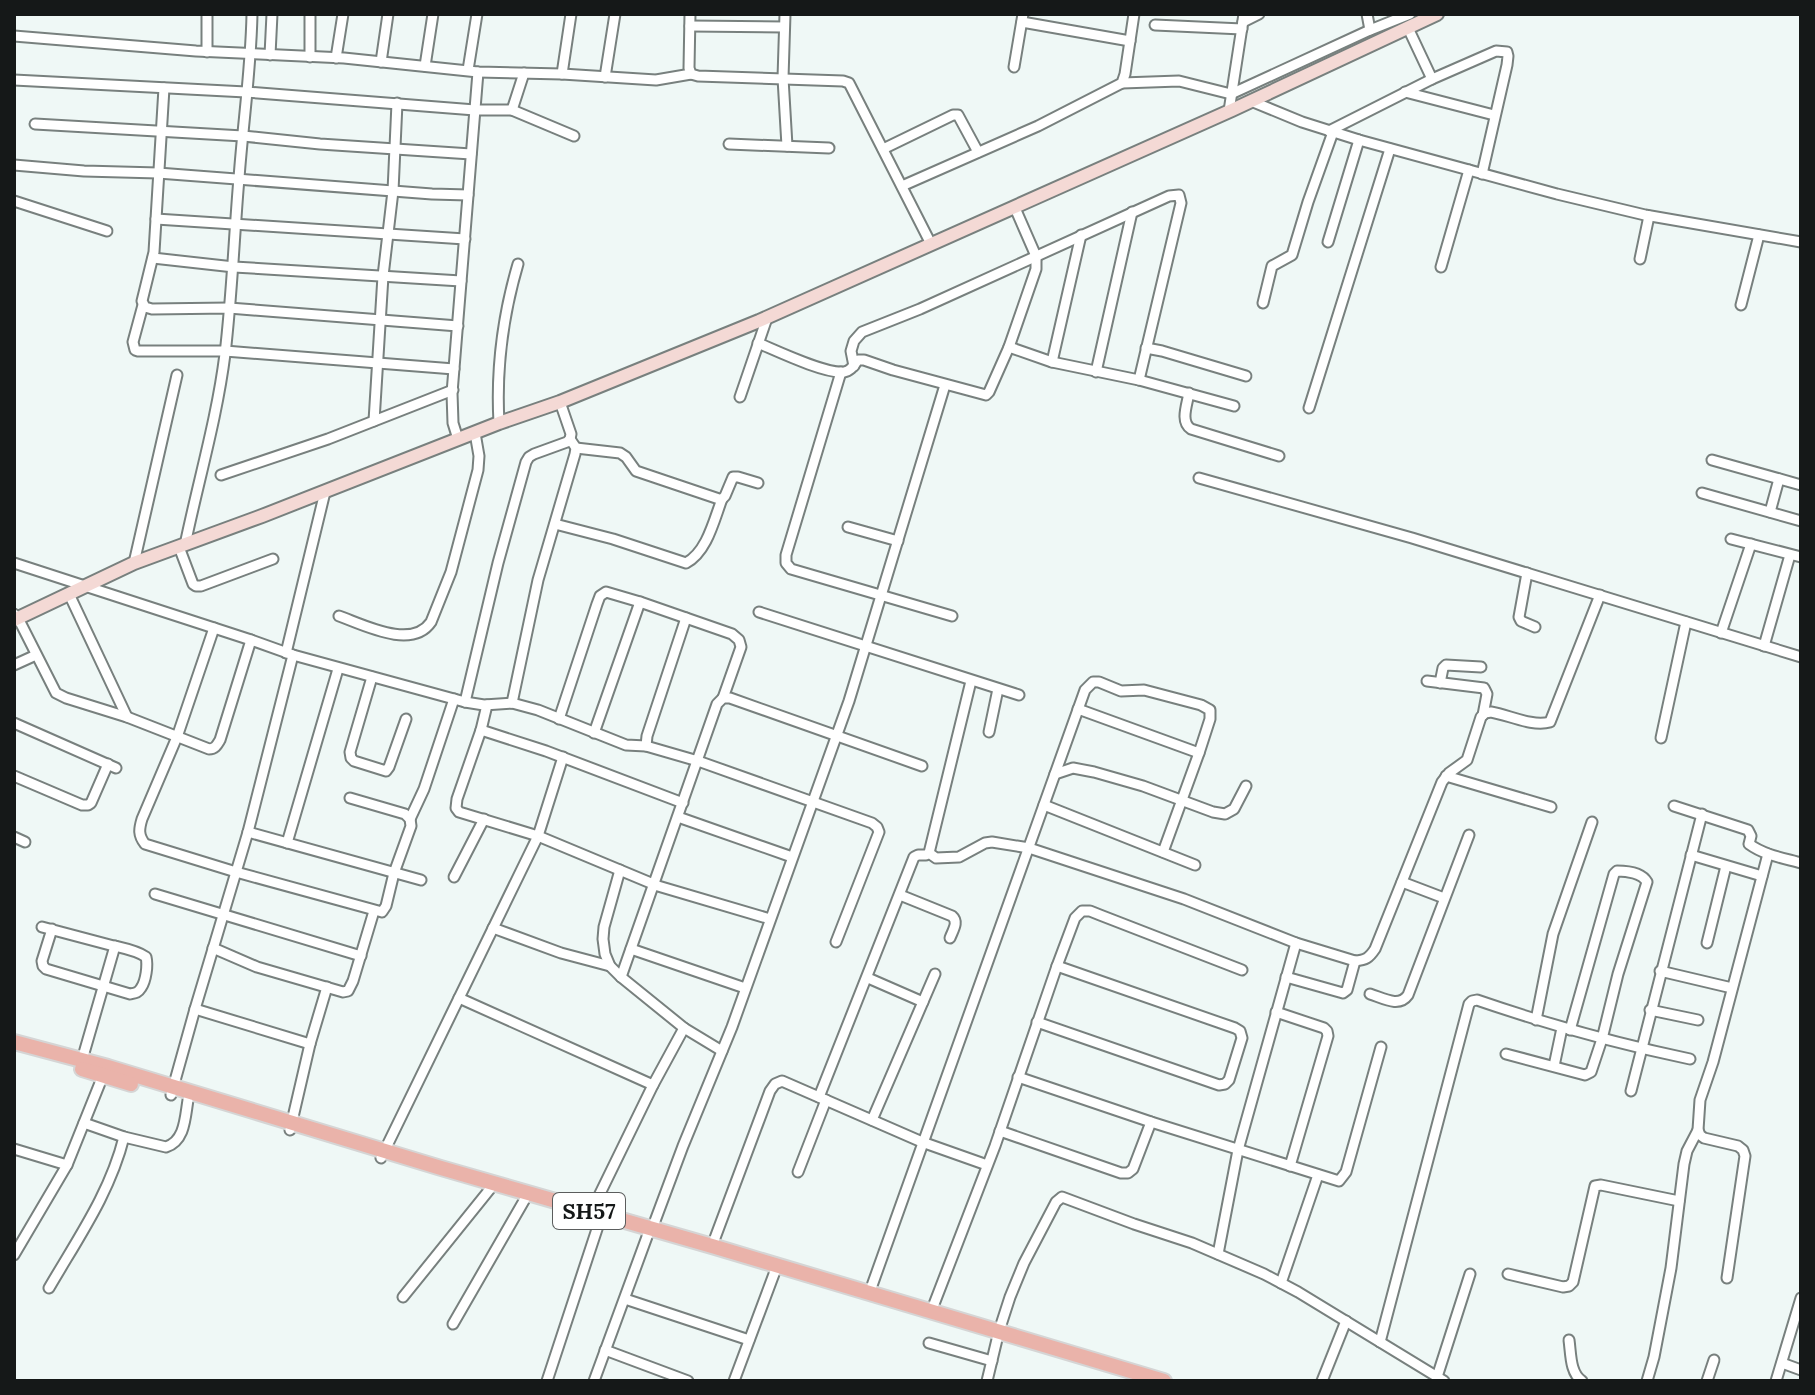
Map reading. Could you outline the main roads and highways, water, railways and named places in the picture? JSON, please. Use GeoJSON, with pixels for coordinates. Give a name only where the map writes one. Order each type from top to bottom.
{"type":"FeatureCollection","features":[{"type":"Feature","properties":{"kind":"main road","name":"SH57"},"geometry":{"type":"LineString","coordinates":[[14,1042],[82,1060],[106,1071]]}},
{"type":"Feature","properties":{"kind":"main road","name":"SH57"},"geometry":{"type":"LineString","coordinates":[[14,1049],[106,1071],[490,1189],[596,1216]]}},
{"type":"Feature","properties":{"kind":"main road","name":"SH57"},"geometry":{"type":"LineString","coordinates":[[173,1091],[188,1100],[291,1126]]}},
{"type":"Feature","properties":{"kind":"main road","name":"SH57"},"geometry":{"type":"LineString","coordinates":[[383,1154],[441,1168],[998,1335],[1164,1381]]}},
{"type":"Feature","properties":{"kind":"main road","name":"SH57"},"geometry":{"type":"LineString","coordinates":[[650,1231],[712,1246],[776,1269]]}},
{"type":"Feature","properties":{"kind":"main road","name":"SH57"},"geometry":{"type":"LineString","coordinates":[[808,1278],[931,1312],[1141,1381]]}}]}
